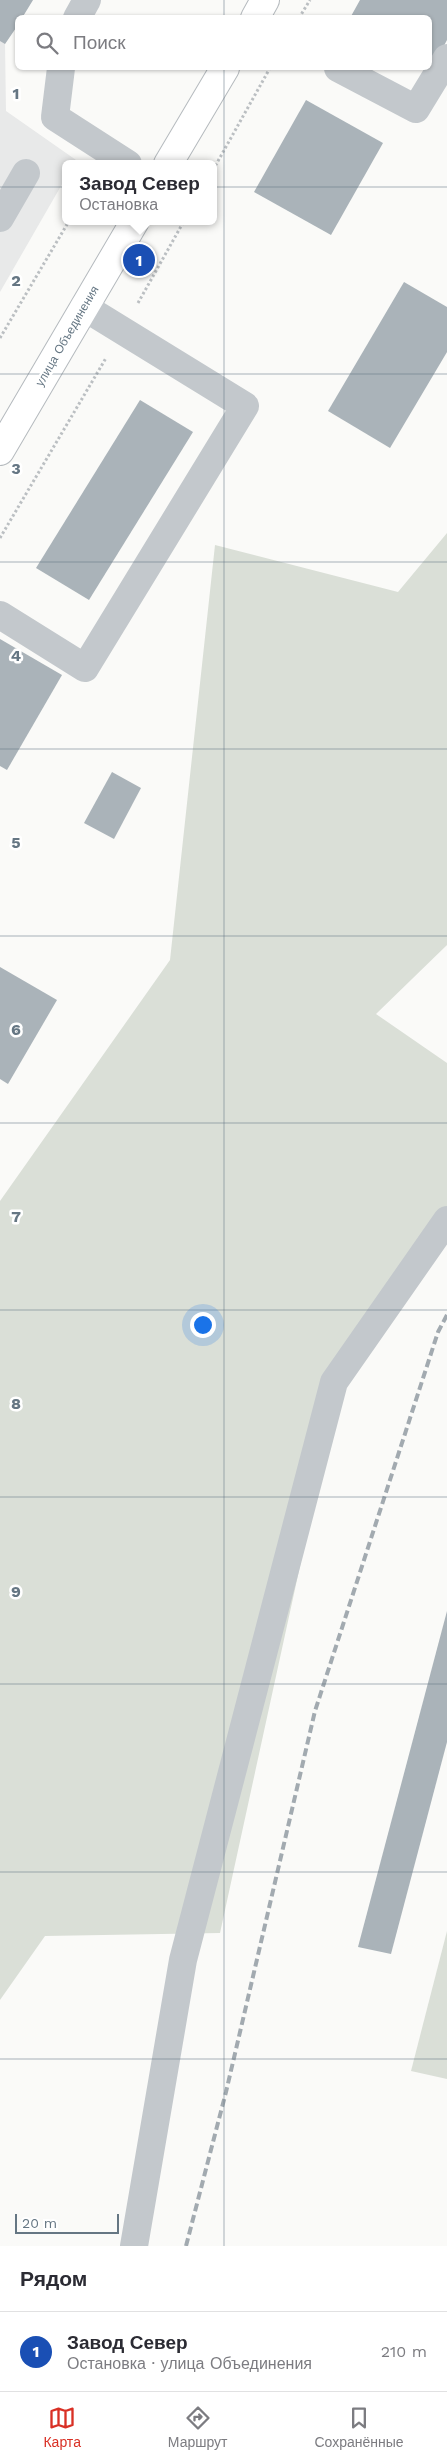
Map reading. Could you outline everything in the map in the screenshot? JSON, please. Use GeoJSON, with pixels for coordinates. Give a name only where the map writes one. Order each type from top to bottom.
{"type":"FeatureCollection","features":[{"type":"Feature","properties":{"kind":"main road"},"geometry":{"type":"LineString","coordinates":[[257,15],[265,0]]}},
{"type":"Feature","properties":{"kind":"main road"},"geometry":{"type":"LineString","coordinates":[[170,160],[224,70]]}},
{"type":"Feature","properties":{"kind":"main road","name":"улица Объединения"},"geometry":{"type":"LineString","coordinates":[[0,451],[133,225]]}},
{"type":"Feature","properties":{"kind":"lane"},"geometry":{"type":"LineString","coordinates":[[79,15],[87,0]]}},
{"type":"Feature","properties":{"kind":"lane"},"geometry":{"type":"LineString","coordinates":[[342,70],[416,109],[447,58]]}},
{"type":"Feature","properties":{"kind":"lane"},"geometry":{"type":"LineString","coordinates":[[61,70],[55,117],[122,160]]}},
{"type":"Feature","properties":{"kind":"lane"},"geometry":{"type":"LineString","coordinates":[[0,218],[26,173]]}},
{"type":"Feature","properties":{"kind":"lane"},"geometry":{"type":"LineString","coordinates":[[0,615],[86,668],[245,406],[84,307]]}},
{"type":"Feature","properties":{"kind":"lane"},"geometry":{"type":"LineString","coordinates":[[134,2246],[183,1960],[334,1382],[447,1220]]}},
{"type":"Feature","properties":{"kind":"path"},"geometry":{"type":"LineString","coordinates":[[301,15],[310,0]]}},
{"type":"Feature","properties":{"kind":"path"},"geometry":{"type":"LineString","coordinates":[[217,163],[269,70]]}},
{"type":"Feature","properties":{"kind":"path"},"geometry":{"type":"LineString","coordinates":[[0,338],[67,225]]}},
{"type":"Feature","properties":{"kind":"path"},"geometry":{"type":"LineString","coordinates":[[0,538],[182,225]]}},
{"type":"Feature","properties":{"kind":"shaded area"},"geometry":{"type":"Polygon","coordinates":[[[0,0],[33,0],[23,15],[15,15],[15,28],[5,44],[6,111],[76,160],[62,160],[62,184],[0,292],[0,0]]]}},
{"type":"Feature","properties":{"kind":"shaded area"},"geometry":{"type":"Polygon","coordinates":[[[447,533],[447,945],[376,1014],[447,1063],[447,1242],[336,1401],[220,1933],[45,1936],[0,2000],[0,1201],[170,960],[215,545],[398,592],[447,533]]]}},
{"type":"Feature","properties":{"kind":"shaded area"},"geometry":{"type":"Polygon","coordinates":[[[447,1931],[447,2079],[411,2071],[447,1931]]]}},
{"type":"Feature","properties":{"kind":"building"},"geometry":{"type":"Polygon","coordinates":[[[0,0],[33,0],[24,15],[15,15],[15,29],[5,44],[0,41],[0,0]]]}},
{"type":"Feature","properties":{"kind":"building"},"geometry":{"type":"Polygon","coordinates":[[[360,0],[447,0],[447,40],[432,68],[432,15],[352,15],[360,0]]]}},
{"type":"Feature","properties":{"kind":"building"},"geometry":{"type":"Polygon","coordinates":[[[306,100],[383,143],[331,235],[254,192],[306,100]]]}},
{"type":"Feature","properties":{"kind":"building"},"geometry":{"type":"Polygon","coordinates":[[[404,282],[447,307],[447,352],[390,448],[328,411],[404,282]]]}},
{"type":"Feature","properties":{"kind":"building"},"geometry":{"type":"Polygon","coordinates":[[[140,400],[193,432],[89,600],[36,568],[140,400]]]}},
{"type":"Feature","properties":{"kind":"building"},"geometry":{"type":"Polygon","coordinates":[[[0,639],[62,675],[7,770],[0,766],[0,639]]]}},
{"type":"Feature","properties":{"kind":"building"},"geometry":{"type":"Polygon","coordinates":[[[112,772],[141,788],[114,839],[84,823],[112,772]]]}},
{"type":"Feature","properties":{"kind":"building"},"geometry":{"type":"Polygon","coordinates":[[[0,967],[57,1000],[8,1084],[0,1079],[0,967]]]}},
{"type":"Feature","properties":{"kind":"building"},"geometry":{"type":"Polygon","coordinates":[[[447,1611],[447,1742],[391,1954],[358,1947],[447,1611]]]}},
{"type":"Feature","properties":{"kind":"railway"},"geometry":{"type":"LineString","coordinates":[[186,2246],[226,2092],[315,1711],[438,1332],[447,1315]]}},
{"type":"Feature","properties":{"kind":"place","name":"Завод Север"},"geometry":{"type":"Point","coordinates":[139,260]}}]}
